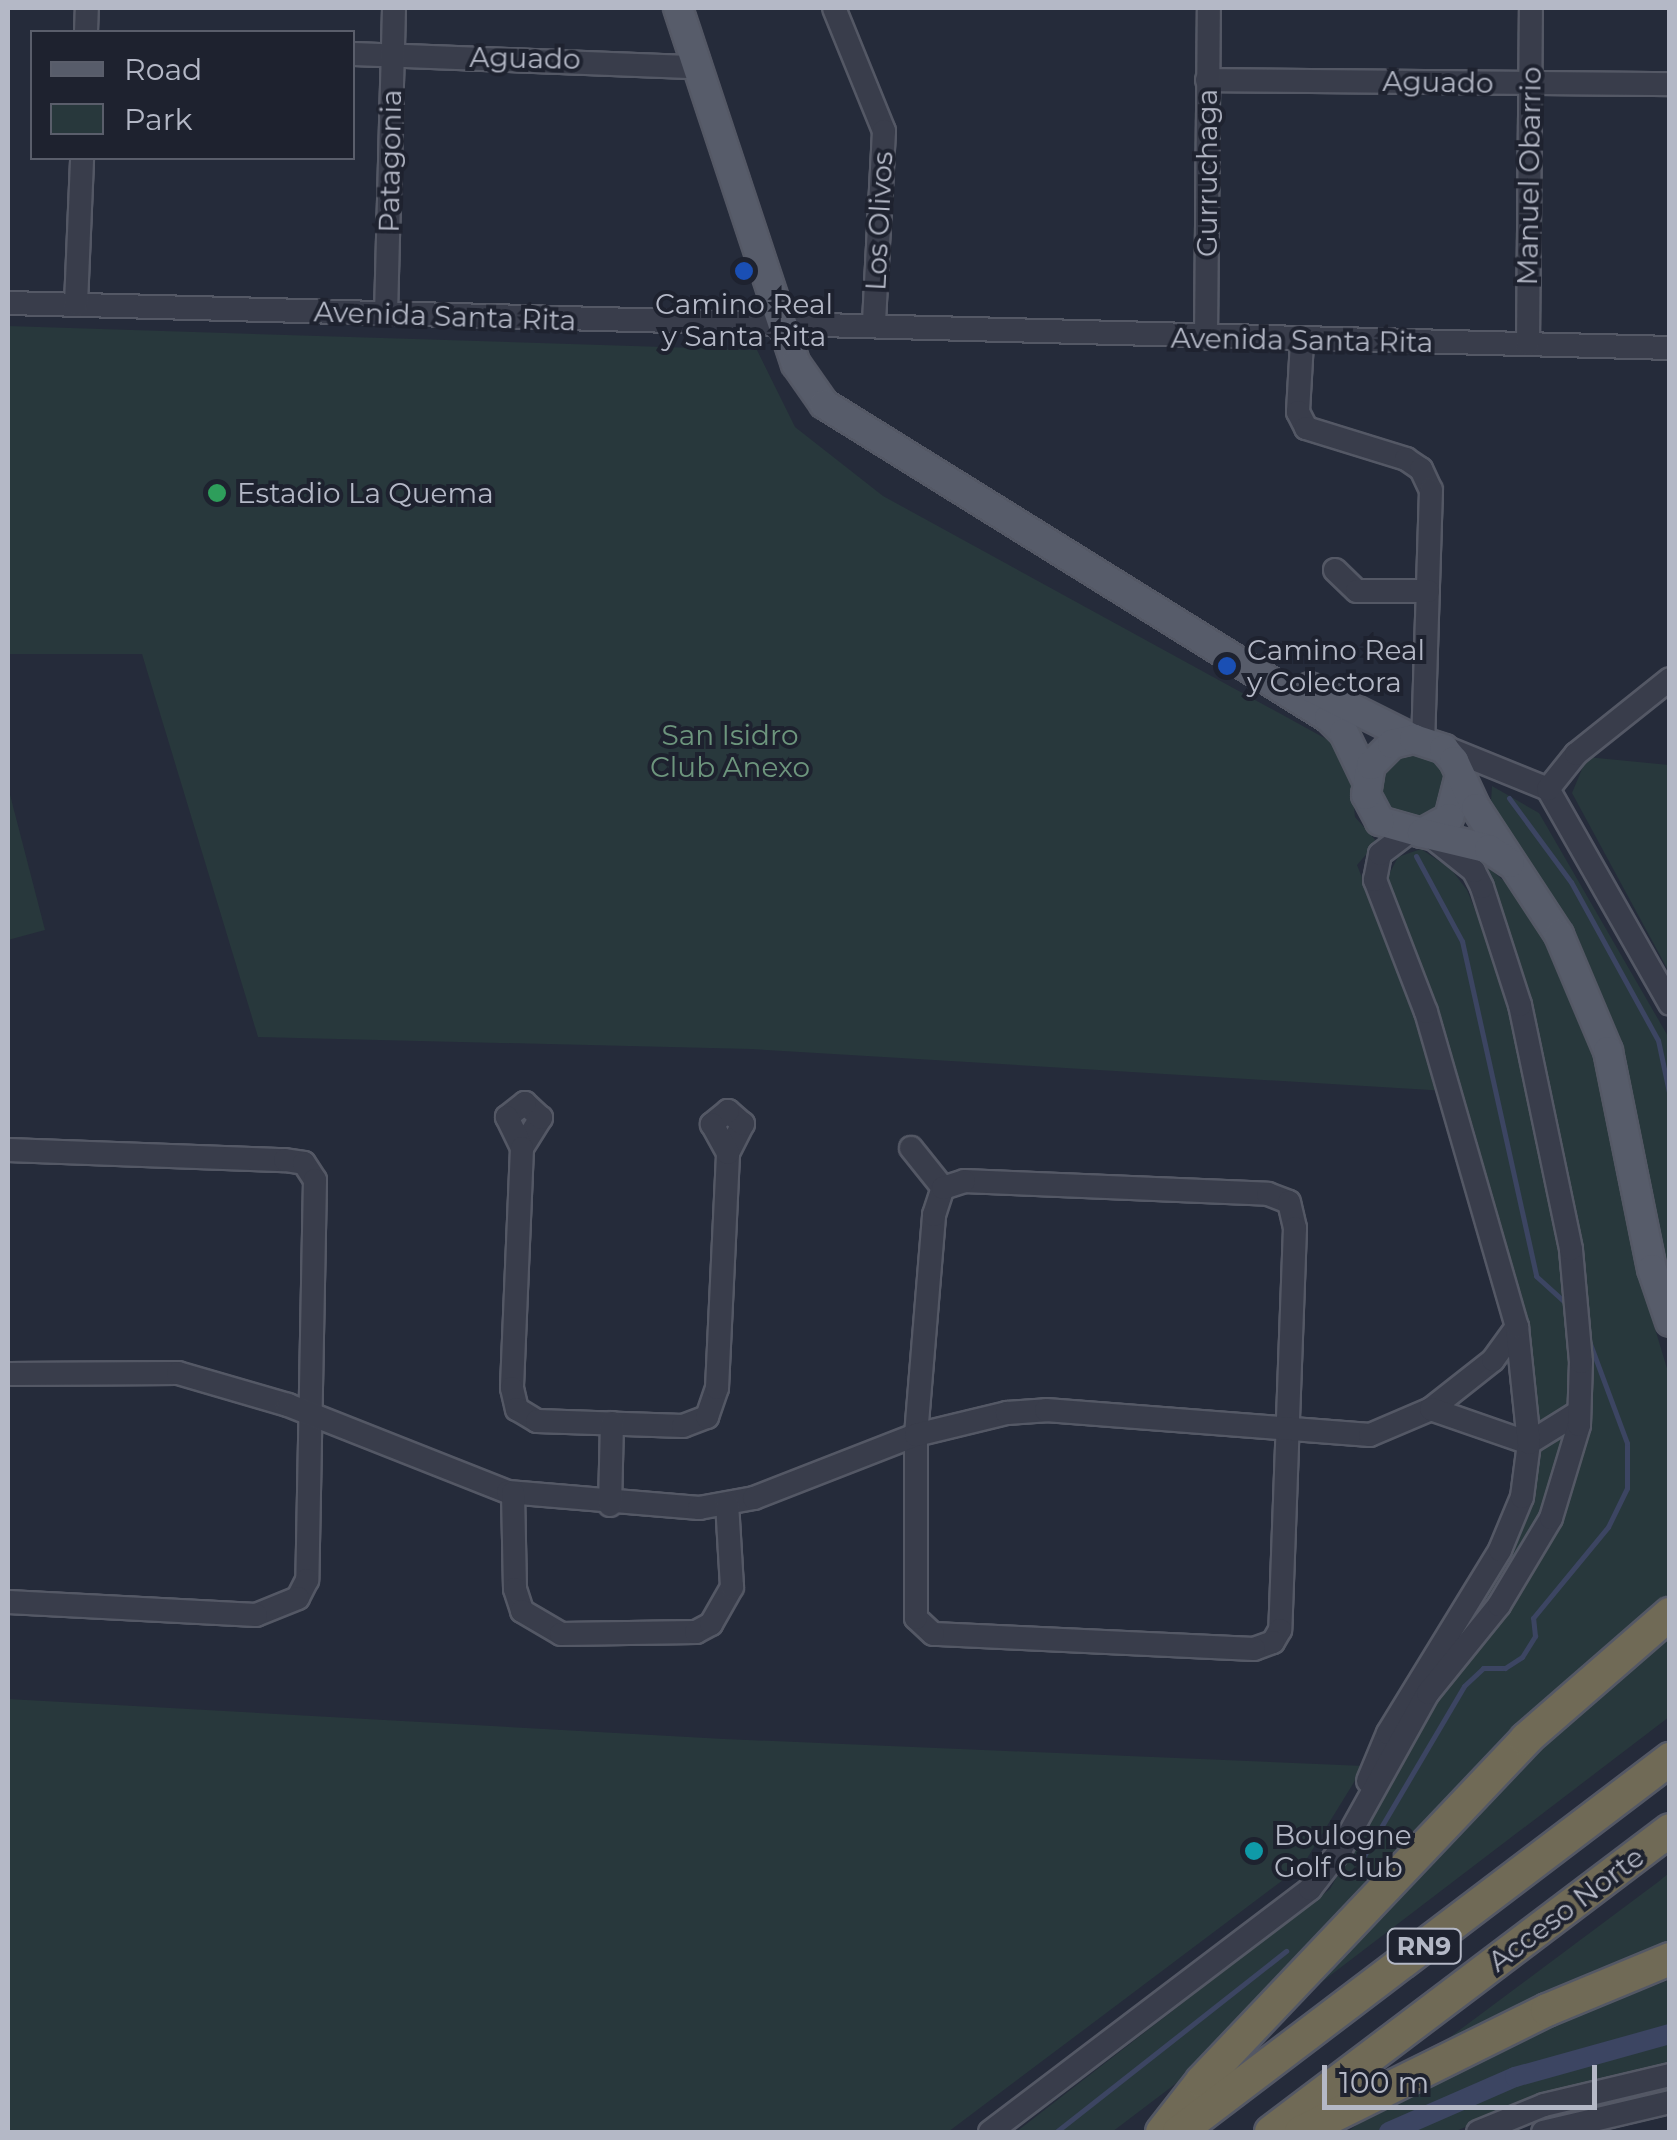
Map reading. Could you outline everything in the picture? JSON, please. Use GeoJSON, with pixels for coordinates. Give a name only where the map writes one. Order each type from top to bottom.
{"type":"FeatureCollection","features":[{"type":"Feature","properties":{"kind":"highway"},"geometry":{"type":"LineString","coordinates":[[1162,2132],[1202,2081],[1526,1739],[1670,1614]]}},
{"type":"Feature","properties":{"kind":"highway","name":"Acceso Norte"},"geometry":{"type":"LineString","coordinates":[[1178,2132],[1670,1759]]}},
{"type":"Feature","properties":{"kind":"highway","name":"Acceso Norte"},"geometry":{"type":"LineString","coordinates":[[1271,2132],[1670,1830]]}},
{"type":"Feature","properties":{"kind":"highway"},"geometry":{"type":"LineString","coordinates":[[1301,2132],[1547,2010],[1670,1960]]}},
{"type":"Feature","properties":{"kind":"main road"},"geometry":{"type":"LineString","coordinates":[[678,8],[796,364],[824,404],[1329,718],[1344,734],[1366,779],[1371,809],[1420,835],[1489,849],[1512,864]]}},
{"type":"Feature","properties":{"kind":"main road"},"geometry":{"type":"LineString","coordinates":[[1106,576],[1444,750],[1560,935],[1608,1051],[1652,1269],[1670,1322]]}},
{"type":"Feature","properties":{"kind":"main road"},"geometry":{"type":"LineString","coordinates":[[1366,779],[1380,753],[1422,740]]}},
{"type":"Feature","properties":{"kind":"main road"},"geometry":{"type":"LineString","coordinates":[[1420,835],[1449,818],[1460,776]]}},
{"type":"Feature","properties":{"kind":"street","name":"Patagonia"},"geometry":{"type":"LineString","coordinates":[[386,314],[394,8]]}},
{"type":"Feature","properties":{"kind":"street","name":"Los Olivos"},"geometry":{"type":"LineString","coordinates":[[834,8],[884,131],[878,325]]}},
{"type":"Feature","properties":{"kind":"street","name":"Gurruchaga"},"geometry":{"type":"LineString","coordinates":[[1206,338],[1209,8]]}},
{"type":"Feature","properties":{"kind":"street","name":"Manuel Obarrio"},"geometry":{"type":"LineString","coordinates":[[1528,344],[1531,8]]}},
{"type":"Feature","properties":{"kind":"street","name":"Aguado"},"geometry":{"type":"LineString","coordinates":[[355,54],[696,67]]}},
{"type":"Feature","properties":{"kind":"street","name":"Aguado"},"geometry":{"type":"LineString","coordinates":[[1207,80],[1670,84]]}},
{"type":"Feature","properties":{"kind":"street"},"geometry":{"type":"LineString","coordinates":[[76,304],[82,160]]}},
{"type":"Feature","properties":{"kind":"street","name":"Avenida Santa Rita"},"geometry":{"type":"LineString","coordinates":[[8,304],[782,326],[878,325],[922,332],[934,326],[1302,342],[1670,348]]}},
{"type":"Feature","properties":{"kind":"street"},"geometry":{"type":"LineString","coordinates":[[1302,342],[1298,412],[1306,428],[1421,468],[1430,490],[1422,740],[1548,789],[1670,1004]]}},
{"type":"Feature","properties":{"kind":"street"},"geometry":{"type":"LineString","coordinates":[[1335,570],[1357,591],[1428,591]]}},
{"type":"Feature","properties":{"kind":"street"},"geometry":{"type":"LineString","coordinates":[[1548,789],[1576,754],[1670,679]]}},
{"type":"Feature","properties":{"kind":"street"},"geometry":{"type":"LineString","coordinates":[[990,2132],[1248,1941],[1310,1889],[1341,1849],[1428,1693],[1523,1570],[1551,1518],[1580,1412],[1571,1248],[1520,1005],[1474,871],[1420,835],[1380,854],[1375,880],[1426,1012],[1517,1327],[1529,1443],[1522,1496],[1500,1550],[1388,1733],[1341,1849]]}},
{"type":"Feature","properties":{"kind":"street"},"geometry":{"type":"LineString","coordinates":[[522,1148],[512,1398],[537,1421],[683,1426],[714,1409],[728,1153]]}},
{"type":"Feature","properties":{"kind":"street"},"geometry":{"type":"LineString","coordinates":[[911,1148],[943,1188]]}},
{"type":"Feature","properties":{"kind":"street"},"geometry":{"type":"LineString","coordinates":[[8,1150],[304,1163],[315,1180],[307,1580],[298,1598],[282,1610],[256,1615],[8,1602]]}},
{"type":"Feature","properties":{"kind":"street"},"geometry":{"type":"LineString","coordinates":[[964,1180],[1268,1194],[1289,1202],[1295,1228],[1283,1429],[1280,1630],[1273,1642],[1254,1649],[924,1628],[912,1605],[916,1435],[934,1215],[943,1188],[964,1180]]}},
{"type":"Feature","properties":{"kind":"street"},"geometry":{"type":"LineString","coordinates":[[8,1374],[178,1373],[288,1405],[311,1419],[512,1493],[610,1505],[728,1504],[916,1435],[1046,1410],[1370,1435],[1432,1409],[1473,1379],[1517,1327]]}},
{"type":"Feature","properties":{"kind":"street"},"geometry":{"type":"LineString","coordinates":[[1432,1409],[1529,1443]]}},
{"type":"Feature","properties":{"kind":"street"},"geometry":{"type":"LineString","coordinates":[[1529,1443],[1580,1412]]}},
{"type":"Feature","properties":{"kind":"street"},"geometry":{"type":"LineString","coordinates":[[610,1505],[612,1423]]}},
{"type":"Feature","properties":{"kind":"street"},"geometry":{"type":"LineString","coordinates":[[512,1493],[515,1590],[522,1611],[561,1634],[696,1632],[711,1624],[732,1587],[728,1504]]}},
{"type":"Feature","properties":{"kind":"street"},"geometry":{"type":"LineString","coordinates":[[1478,2132],[1544,2105],[1670,2076]]}},
{"type":"Feature","properties":{"kind":"street"},"geometry":{"type":"LineString","coordinates":[[1543,2132],[1670,2102]]}},
{"type":"Feature","properties":{"kind":"green space","name":"San Isidro Club Anexo"},"geometry":{"type":"Polygon","coordinates":[[[8,326],[757,350],[795,427],[883,496],[1330,741],[1351,777],[1355,817],[1377,842],[1357,865],[1447,1091],[751,1049],[258,1037],[142,654],[8,654],[8,326]]]}},
{"type":"Feature","properties":{"kind":"green space"},"geometry":{"type":"Polygon","coordinates":[[[1414,750],[1439,760],[1449,785],[1439,810],[1414,820],[1389,810],[1379,785],[1389,760],[1414,750]]]}},
{"type":"Feature","properties":{"kind":"green space"},"geometry":{"type":"Polygon","coordinates":[[[1587,757],[1669,765],[1669,972],[1572,793],[1587,757]]]}},
{"type":"Feature","properties":{"kind":"green space"},"geometry":{"type":"Polygon","coordinates":[[[1492,786],[1539,813],[1669,1038],[1669,1300],[1623,1084],[1490,816],[1492,786]]]}},
{"type":"Feature","properties":{"kind":"green space"},"geometry":{"type":"Polygon","coordinates":[[[8,787],[45,930],[8,940],[8,787]]]}},
{"type":"Feature","properties":{"kind":"green space"},"geometry":{"type":"Polygon","coordinates":[[[1421,849],[1451,869],[1467,890],[1513,1004],[1565,1249],[1574,1362],[1571,1426],[1544,1514],[1470,1635],[1465,1629],[1530,1506],[1508,1261],[1474,1129],[1385,882],[1398,857],[1421,849]]]}},
{"type":"Feature","properties":{"kind":"green space"},"geometry":{"type":"Polygon","coordinates":[[[1476,857],[1517,892],[1550,944],[1603,1082],[1634,1259],[1669,1375],[1669,1601],[1203,2063],[1112,2132],[1016,2132],[1330,1889],[1441,1691],[1551,1528],[1588,1360],[1585,1276],[1532,1013],[1476,857]]]}},
{"type":"Feature","properties":{"kind":"green space"},"geometry":{"type":"Polygon","coordinates":[[[1669,1628],[1669,1717],[1285,2010],[1542,1739],[1669,1628]]]}},
{"type":"Feature","properties":{"kind":"green space","name":"Boulogne Golf Club"},"geometry":{"type":"Polygon","coordinates":[[[8,1699],[724,1739],[1364,1766],[1303,1865],[948,2132],[8,2132],[8,1699]]]}},
{"type":"Feature","properties":{"kind":"green space"},"geometry":{"type":"Polygon","coordinates":[[[1669,1873],[1669,1942],[1414,2064],[1658,1882],[1669,1873]]]}},
{"type":"Feature","properties":{"kind":"green space"},"geometry":{"type":"Polygon","coordinates":[[[1669,1980],[1669,2065],[1495,2114],[1454,2132],[1347,2132],[1379,2109],[1531,2033],[1669,1980]]]}},
{"type":"Feature","properties":{"kind":"waterway"},"geometry":{"type":"LineString","coordinates":[[1509,798],[1571,882],[1658,1040],[1670,1097]]}},
{"type":"Feature","properties":{"kind":"waterway"},"geometry":{"type":"LineString","coordinates":[[1416,856],[1462,941],[1536,1276],[1568,1305]]}},
{"type":"Feature","properties":{"kind":"waterway"},"geometry":{"type":"LineString","coordinates":[[1364,1856],[1464,1686],[1483,1668],[1505,1668],[1522,1657],[1535,1636],[1533,1618],[1608,1527],[1627,1488],[1627,1443],[1588,1338]]}},
{"type":"Feature","properties":{"kind":"waterway"},"geometry":{"type":"LineString","coordinates":[[1056,2132],[1286,1951]]}},
{"type":"Feature","properties":{"kind":"waterway"},"geometry":{"type":"LineString","coordinates":[[1389,2132],[1515,2077],[1670,2034]]}},
{"type":"Feature","properties":{"kind":"place","name":"Camino Real y Santa Rita"},"geometry":{"type":"Point","coordinates":[744,271]}},
{"type":"Feature","properties":{"kind":"place","name":"Estadio La Quema"},"geometry":{"type":"Point","coordinates":[217,493]}},
{"type":"Feature","properties":{"kind":"place","name":"Camino Real y Colectora"},"geometry":{"type":"Point","coordinates":[1227,666]}},
{"type":"Feature","properties":{"kind":"place","name":"Boulogne Golf Club"},"geometry":{"type":"Point","coordinates":[1254,1851]}}]}
